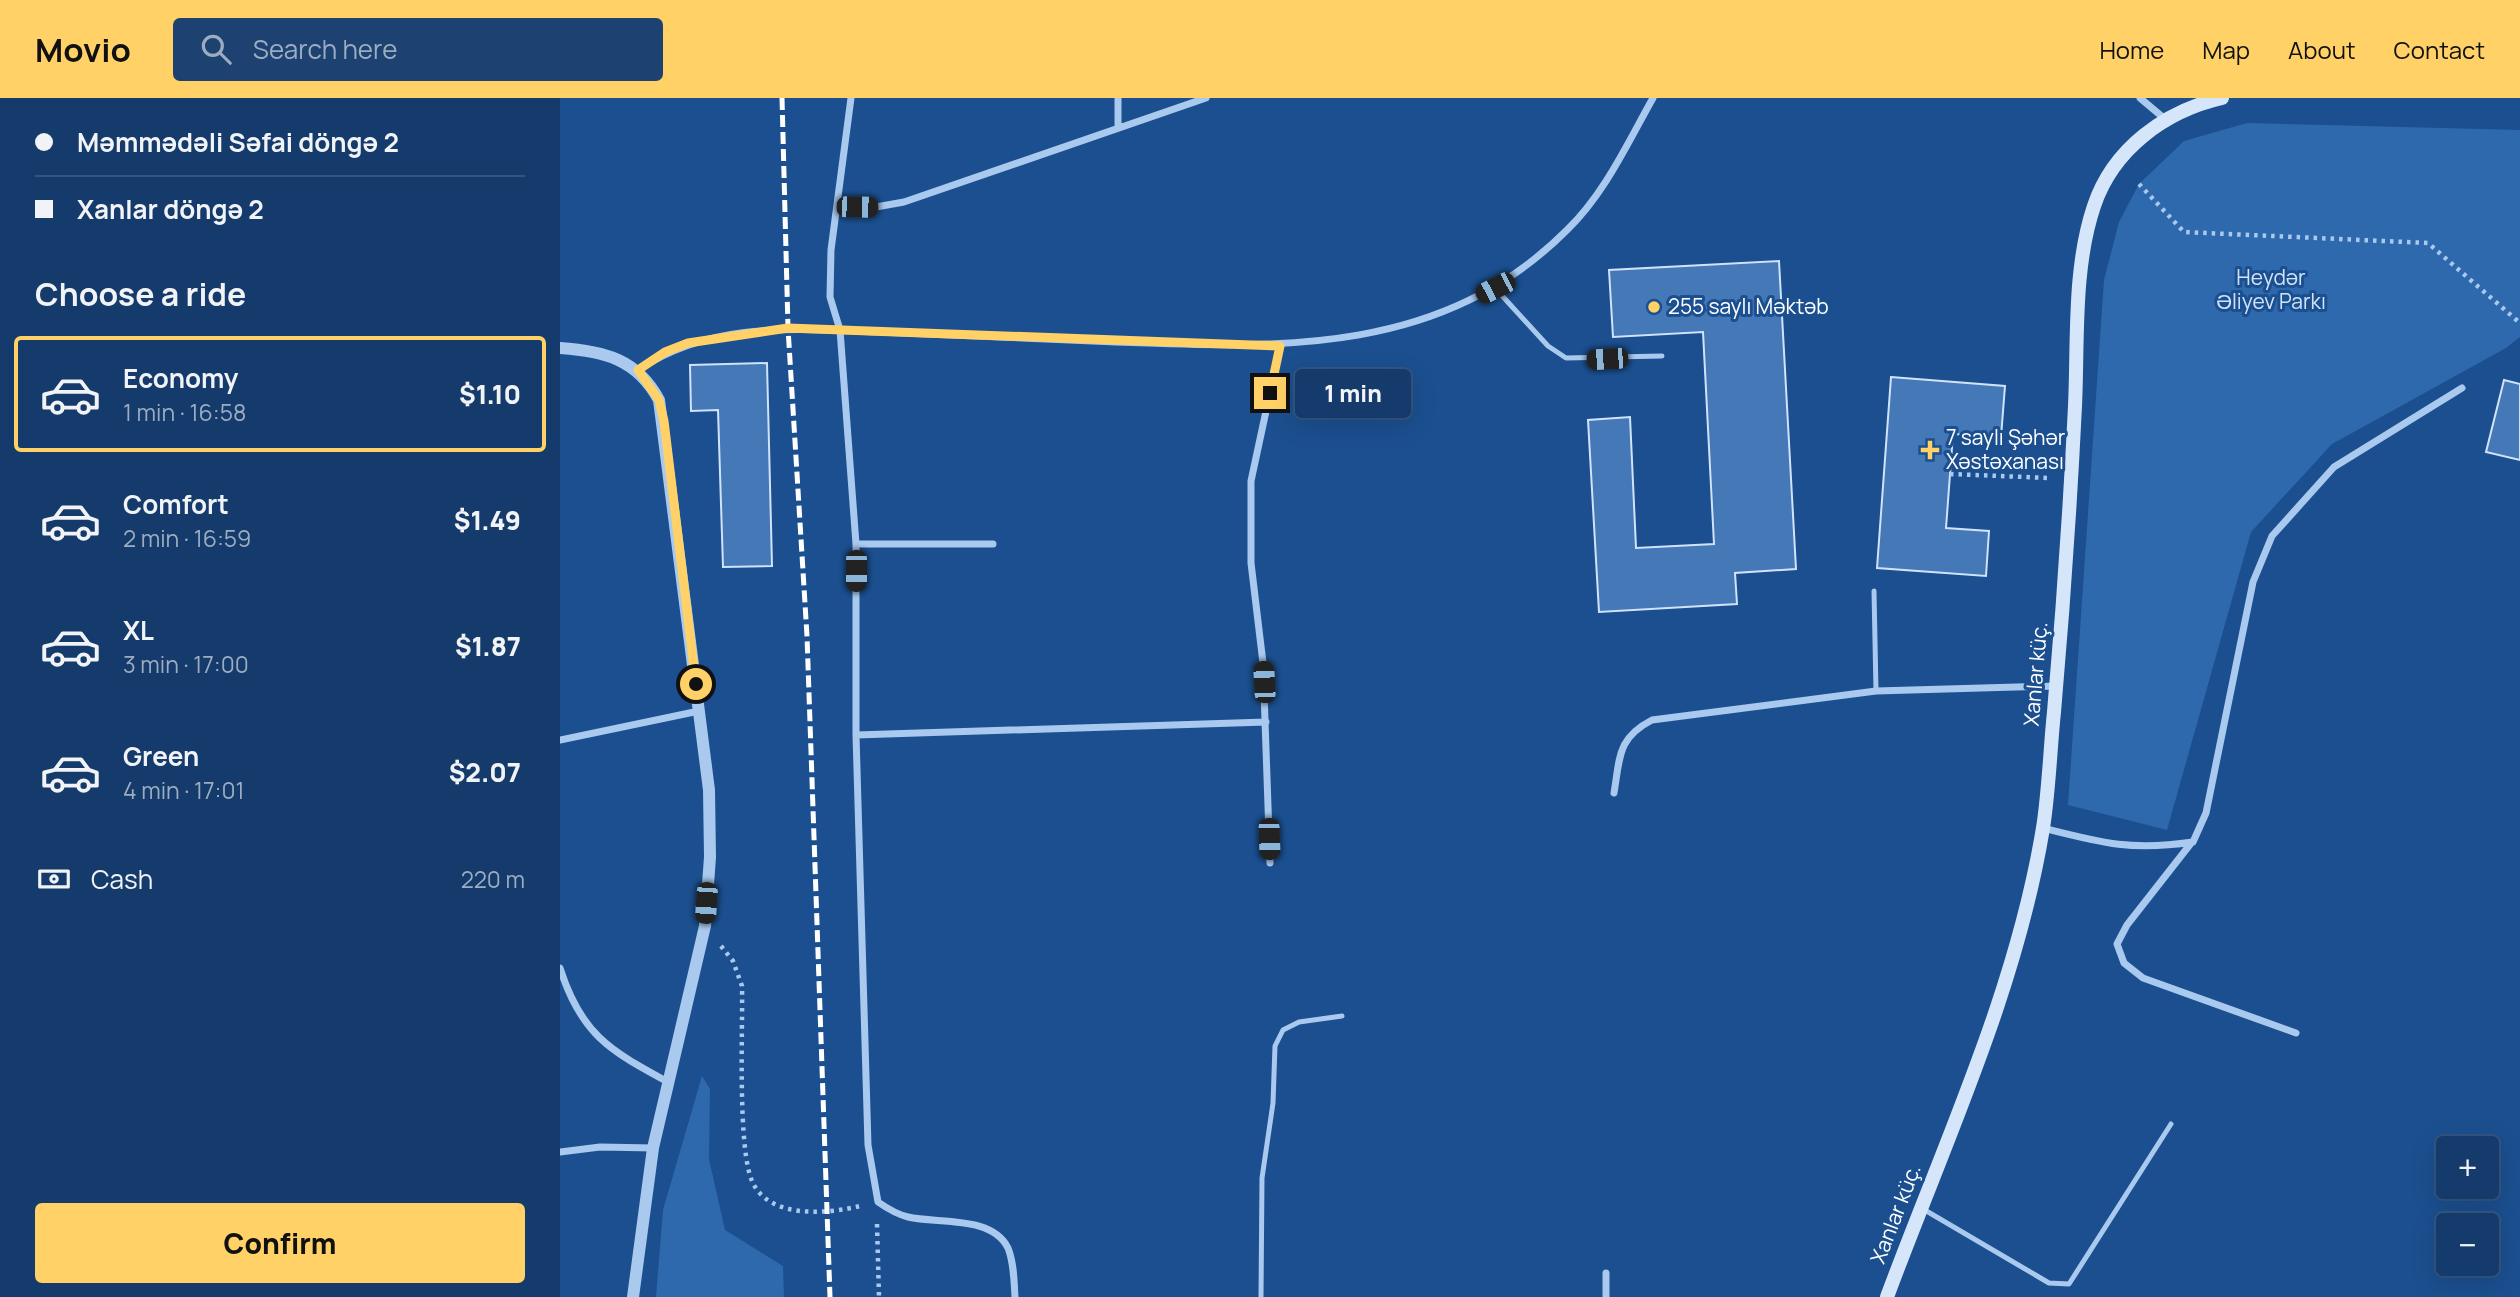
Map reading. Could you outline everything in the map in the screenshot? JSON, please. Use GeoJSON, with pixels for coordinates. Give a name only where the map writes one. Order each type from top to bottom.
{"type":"FeatureCollection","features":[{"type":"Feature","properties":{"kind":"main road","name":"Xanlar küç."},"geometry":{"type":"LineString","coordinates":[[1887,1297],[2004,996],[2043,828],[2072,479],[2086,235],[2095,203],[2112,170],[2134,142],[2165,119],[2204,102],[2222,98]]}},
{"type":"Feature","properties":{"kind":"street"},"geometry":{"type":"LineString","coordinates":[[850,98],[831,250],[831,297],[841,330],[856,544],[856,735],[868,1145],[878,1202],[892,1212],[908,1217],[976,1225],[994,1232],[1007,1247],[1015,1297]]}},
{"type":"Feature","properties":{"kind":"street"},"geometry":{"type":"LineString","coordinates":[[1118,98],[1118,128]]}},
{"type":"Feature","properties":{"kind":"street"},"geometry":{"type":"LineString","coordinates":[[838,206],[876,207],[904,202],[1206,98]]}},
{"type":"Feature","properties":{"kind":"street"},"geometry":{"type":"LineString","coordinates":[[638,370],[665,352],[700,341],[788,328],[1280,346],[1368,335],[1451,311],[1495,288],[1568,230],[1602,189],[1653,98]]}},
{"type":"Feature","properties":{"kind":"street"},"geometry":{"type":"LineString","coordinates":[[2140,98],[2165,119]]}},
{"type":"Feature","properties":{"kind":"street"},"geometry":{"type":"LineString","coordinates":[[1270,863],[1266,722],[1251,564],[1251,481],[1280,346]]}},
{"type":"Feature","properties":{"kind":"street"},"geometry":{"type":"LineString","coordinates":[[560,348],[613,355],[638,370],[659,400],[664,421],[709,803],[710,857],[705,926],[666,1082],[653,1148],[634,1297]]}},
{"type":"Feature","properties":{"kind":"street"},"geometry":{"type":"LineString","coordinates":[[2295,1033],[2143,978],[2124,963],[2117,944],[2127,925],[2193,842],[2206,813],[2253,582],[2272,536],[2333,467],[2462,388]]}},
{"type":"Feature","properties":{"kind":"street"},"geometry":{"type":"LineString","coordinates":[[856,544],[993,544]]}},
{"type":"Feature","properties":{"kind":"street"},"geometry":{"type":"LineString","coordinates":[[1614,793],[1620,752],[1632,730],[1652,720],[1876,691],[2056,686]]}},
{"type":"Feature","properties":{"kind":"street"},"geometry":{"type":"LineString","coordinates":[[560,740],[699,711]]}},
{"type":"Feature","properties":{"kind":"street"},"geometry":{"type":"LineString","coordinates":[[856,735],[1266,722]]}},
{"type":"Feature","properties":{"kind":"street"},"geometry":{"type":"LineString","coordinates":[[2043,828],[2111,845],[2150,848],[2193,842]]}},
{"type":"Feature","properties":{"kind":"street"},"geometry":{"type":"LineString","coordinates":[[560,968],[593,1035],[611,1051],[666,1082]]}},
{"type":"Feature","properties":{"kind":"street"},"geometry":{"type":"LineString","coordinates":[[560,1153],[600,1147],[653,1148]]}},
{"type":"Feature","properties":{"kind":"street"},"geometry":{"type":"LineString","coordinates":[[1606,1273],[1606,1297]]}},
{"type":"Feature","properties":{"kind":"lane"},"geometry":{"type":"LineString","coordinates":[[1495,288],[1548,346],[1566,358],[1662,356]]}},
{"type":"Feature","properties":{"kind":"lane"},"geometry":{"type":"LineString","coordinates":[[1874,591],[1876,691]]}},
{"type":"Feature","properties":{"kind":"lane"},"geometry":{"type":"LineString","coordinates":[[1262,1297],[1262,1178],[1273,1102],[1275,1046],[1283,1030],[1299,1022],[1342,1016]]}},
{"type":"Feature","properties":{"kind":"lane"},"geometry":{"type":"LineString","coordinates":[[1920,1207],[2049,1283],[2069,1284],[2171,1124]]}},
{"type":"Feature","properties":{"kind":"path"},"geometry":{"type":"LineString","coordinates":[[2139,184],[2184,232],[2428,243],[2520,323]]}},
{"type":"Feature","properties":{"kind":"path"},"geometry":{"type":"LineString","coordinates":[[1950,474],[2072,479]]}},
{"type":"Feature","properties":{"kind":"path"},"geometry":{"type":"LineString","coordinates":[[705,926],[733,961],[742,986],[746,1156],[753,1184],[764,1198],[789,1209],[817,1212],[878,1202],[876,1235],[879,1297]]}},
{"type":"Feature","properties":{"kind":"green space","name":"Heydər Əliyev Parkı"},"geometry":{"type":"Polygon","coordinates":[[[2247,123],[2520,130],[2520,337],[2506,348],[2332,444],[2251,532],[2167,830],[2068,805],[2104,280],[2119,222],[2139,184],[2184,141],[2247,123]]]}},
{"type":"Feature","properties":{"kind":"green space"},"geometry":{"type":"Polygon","coordinates":[[[702,1076],[710,1089],[709,1159],[725,1230],[783,1266],[784,1297],[656,1297],[663,1210],[702,1076]]]}},
{"type":"Feature","properties":{"kind":"building"},"geometry":{"type":"Polygon","coordinates":[[[1779,261],[1796,569],[1735,573],[1737,604],[1599,612],[1588,420],[1630,417],[1636,548],[1714,544],[1703,332],[1613,337],[1609,270],[1779,261]]]}},
{"type":"Feature","properties":{"kind":"building"},"geometry":{"type":"Polygon","coordinates":[[[767,363],[772,566],[723,567],[718,410],[691,411],[690,365],[767,363]]]}},
{"type":"Feature","properties":{"kind":"building"},"geometry":{"type":"Polygon","coordinates":[[[1891,377],[2005,386],[2001,437],[1953,434],[1946,528],[1989,531],[1986,576],[1877,568],[1891,377]]]}},
{"type":"Feature","properties":{"kind":"building"},"geometry":{"type":"Polygon","coordinates":[[[2504,380],[2520,384],[2520,460],[2486,452],[2504,380]]]}},
{"type":"Feature","properties":{"kind":"railway"},"geometry":{"type":"LineString","coordinates":[[782,98],[788,328],[807,636],[830,1297]]}},
{"type":"Feature","properties":{"kind":"place","name":"255 saylı Məktəb"},"geometry":{"type":"Point","coordinates":[1654,307]}},
{"type":"Feature","properties":{"kind":"place","name":"7 saylı Şəhər Xəstəxanası"},"geometry":{"type":"Point","coordinates":[1930,450]}},
{"type":"Feature","properties":{"kind":"route"},"geometry":{"type":"LineString","coordinates":[[696,684],[664,421],[652,386],[638,370],[665,352],[688,343],[788,328],[1280,346],[1270,393]]}}]}
